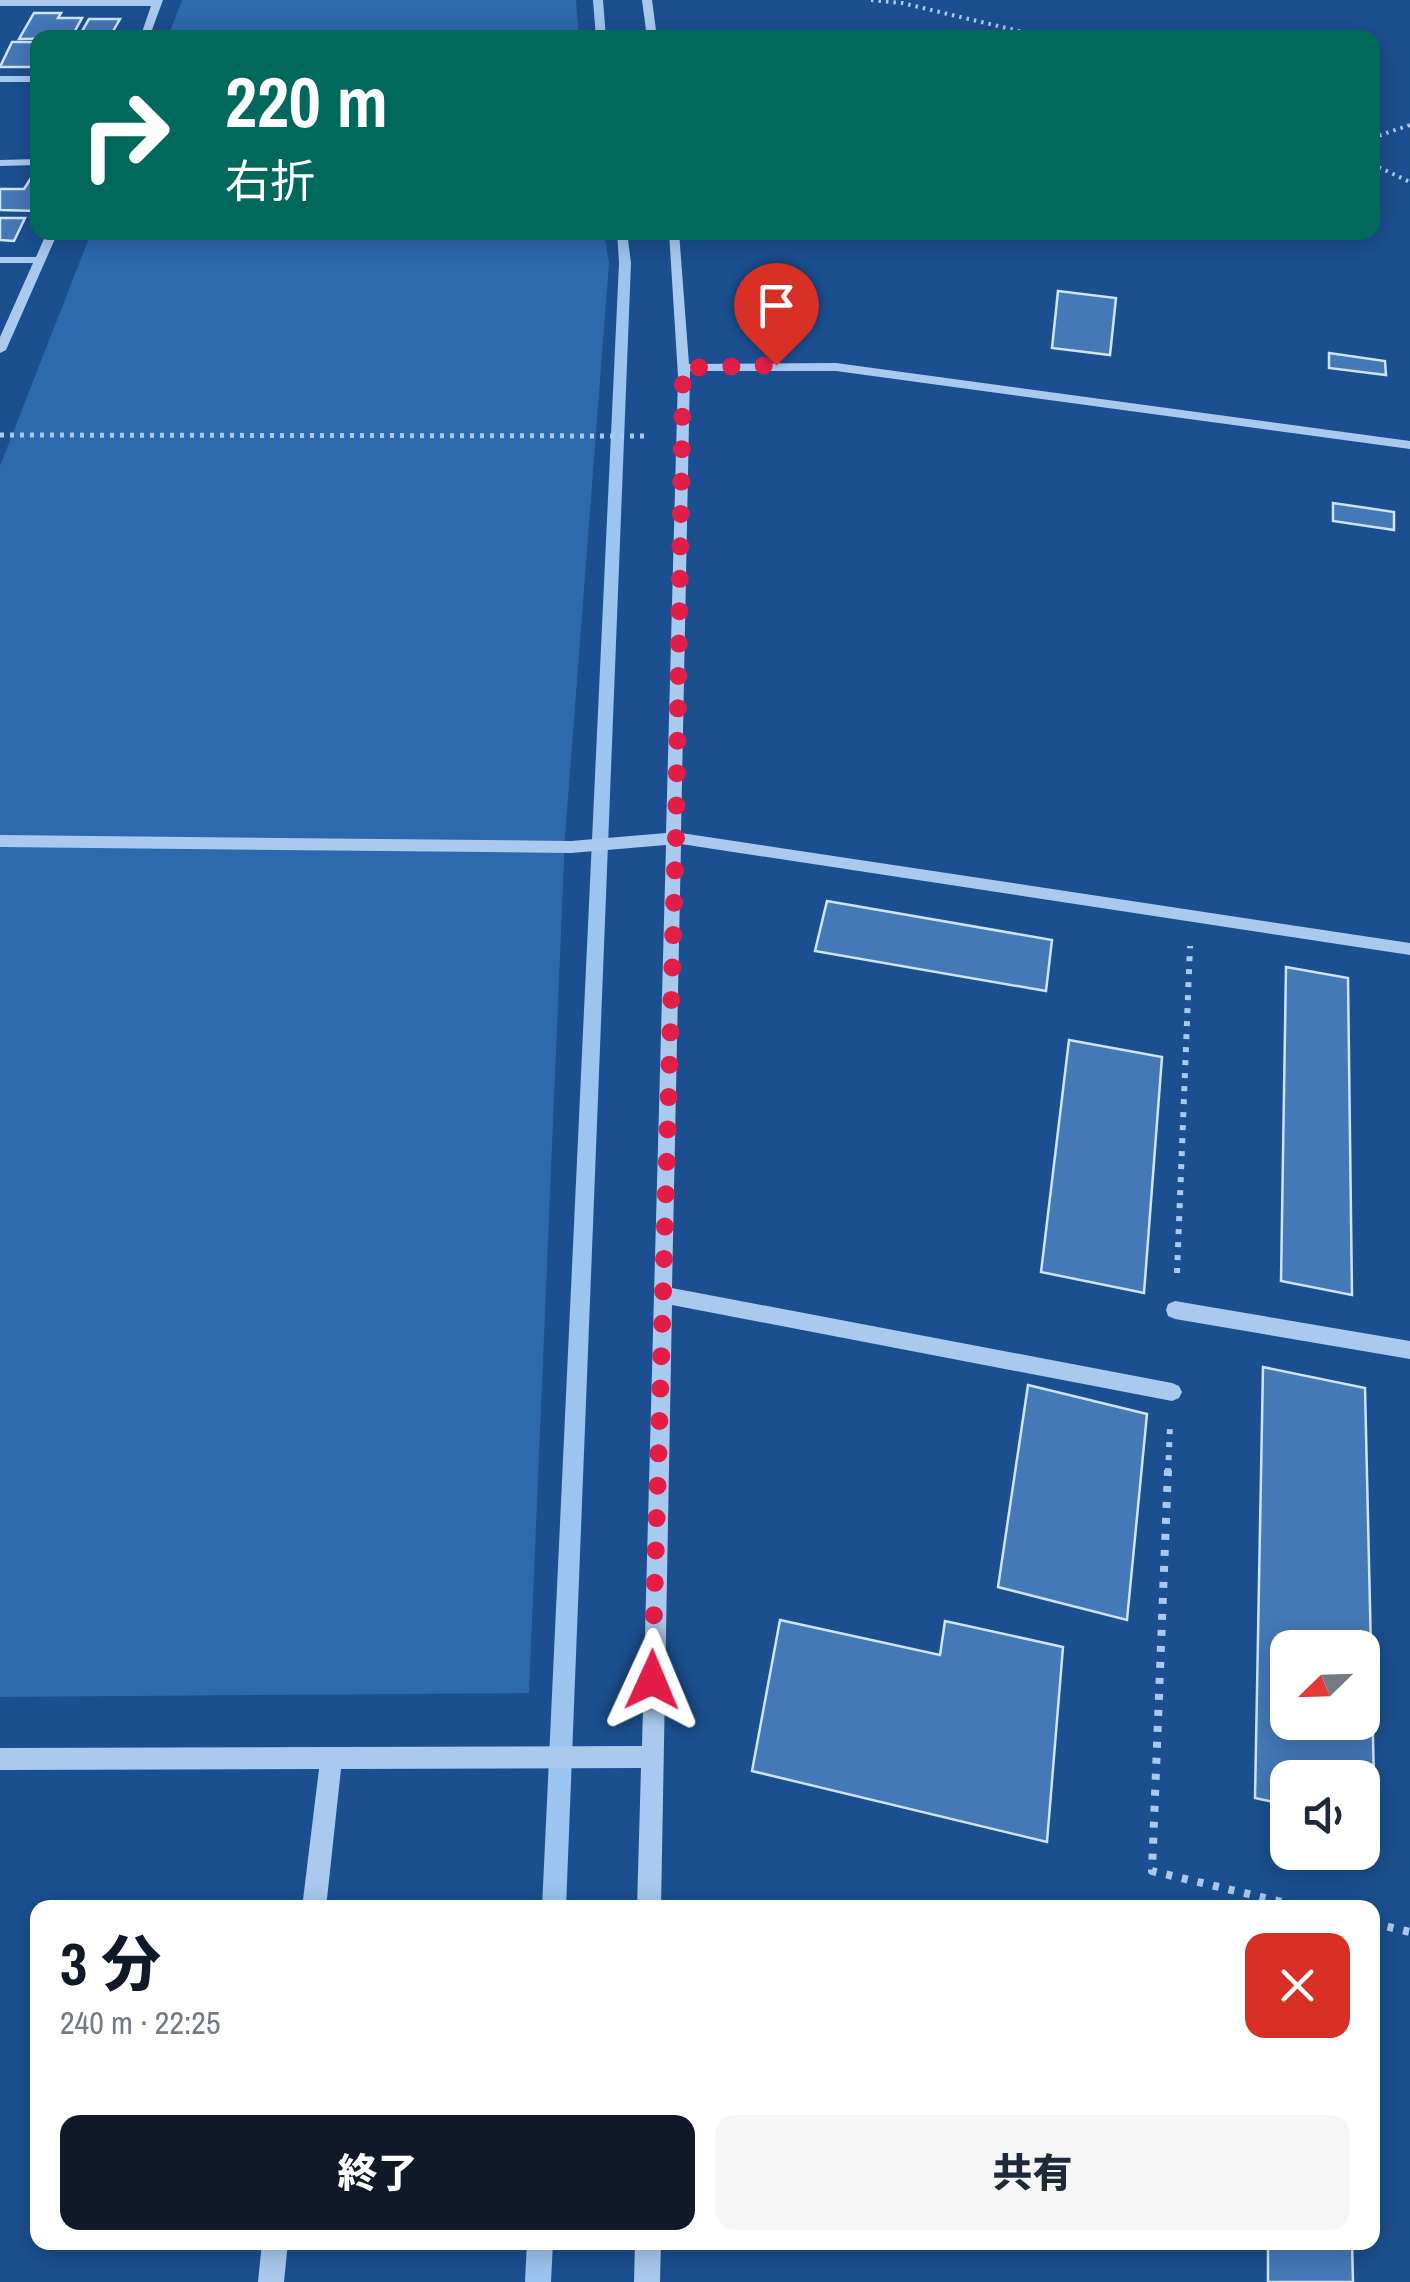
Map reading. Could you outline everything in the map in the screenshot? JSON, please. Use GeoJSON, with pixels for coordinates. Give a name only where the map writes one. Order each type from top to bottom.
{"type":"FeatureCollection","features":[{"type":"Feature","properties":{"kind":"street"},"geometry":{"type":"LineString","coordinates":[[646,0],[651,30]]}},
{"type":"Feature","properties":{"kind":"street"},"geometry":{"type":"LineString","coordinates":[[0,3],[158,1],[147,30]]}},
{"type":"Feature","properties":{"kind":"street"},"geometry":{"type":"LineString","coordinates":[[0,79],[30,79]]}},
{"type":"Feature","properties":{"kind":"street"},"geometry":{"type":"LineString","coordinates":[[0,163],[30,162]]}},
{"type":"Feature","properties":{"kind":"street"},"geometry":{"type":"LineString","coordinates":[[0,350],[49,240]]}},
{"type":"Feature","properties":{"kind":"street"},"geometry":{"type":"LineString","coordinates":[[649,1900],[661,1294],[676,838],[683,368],[675,240]]}},
{"type":"Feature","properties":{"kind":"street"},"geometry":{"type":"LineString","coordinates":[[0,260],[40,260]]}},
{"type":"Feature","properties":{"kind":"street"},"geometry":{"type":"LineString","coordinates":[[683,368],[836,366],[1410,445]]}},
{"type":"Feature","properties":{"kind":"street"},"geometry":{"type":"LineString","coordinates":[[0,841],[571,847],[676,838],[1410,949]]}},
{"type":"Feature","properties":{"kind":"street"},"geometry":{"type":"LineString","coordinates":[[661,1294],[1172,1392]]}},
{"type":"Feature","properties":{"kind":"street"},"geometry":{"type":"LineString","coordinates":[[1175,1310],[1410,1350]]}},
{"type":"Feature","properties":{"kind":"street"},"geometry":{"type":"LineString","coordinates":[[0,1759],[650,1757]]}},
{"type":"Feature","properties":{"kind":"street"},"geometry":{"type":"LineString","coordinates":[[315,1900],[332,1758]]}},
{"type":"Feature","properties":{"kind":"street"},"geometry":{"type":"LineString","coordinates":[[270,2282],[274,2250]]}},
{"type":"Feature","properties":{"kind":"street"},"geometry":{"type":"LineString","coordinates":[[647,2282],[648,2250]]}},
{"type":"Feature","properties":{"kind":"path"},"geometry":{"type":"LineString","coordinates":[[871,0],[902,3],[1015,30]]}},
{"type":"Feature","properties":{"kind":"path"},"geometry":{"type":"LineString","coordinates":[[1380,135],[1410,125]]}},
{"type":"Feature","properties":{"kind":"path"},"geometry":{"type":"LineString","coordinates":[[1380,168],[1410,182]]}},
{"type":"Feature","properties":{"kind":"path"},"geometry":{"type":"LineString","coordinates":[[0,436],[645,436]]}},
{"type":"Feature","properties":{"kind":"path"},"geometry":{"type":"LineString","coordinates":[[1175,1310],[1191,915]]}},
{"type":"Feature","properties":{"kind":"path"},"geometry":{"type":"LineString","coordinates":[[1172,1392],[1152,1871],[1273,1900]]}},
{"type":"Feature","properties":{"kind":"path"},"geometry":{"type":"LineString","coordinates":[[1380,1925],[1410,1932]]}},
{"type":"Feature","properties":{"kind":"shaded area"},"geometry":{"type":"Polygon","coordinates":[[[182,0],[576,0],[578,30],[171,30],[182,0]]]}},
{"type":"Feature","properties":{"kind":"shaded area"},"geometry":{"type":"Polygon","coordinates":[[[88,240],[605,240],[609,263],[565,837],[529,1693],[0,1697],[0,466],[88,240]]]}},
{"type":"Feature","properties":{"kind":"building"},"geometry":{"type":"Polygon","coordinates":[[[34,13],[82,18],[75,30],[30,30],[30,39],[19,39],[34,13]]]}},
{"type":"Feature","properties":{"kind":"building"},"geometry":{"type":"Polygon","coordinates":[[[89,19],[120,19],[114,30],[83,30],[89,19]]]}},
{"type":"Feature","properties":{"kind":"building"},"geometry":{"type":"Polygon","coordinates":[[[12,42],[30,42],[30,67],[0,67],[12,42]]]}},
{"type":"Feature","properties":{"kind":"building"},"geometry":{"type":"Polygon","coordinates":[[[30,180],[30,211],[0,210],[0,189],[24,189],[30,180]]]}},
{"type":"Feature","properties":{"kind":"building"},"geometry":{"type":"Polygon","coordinates":[[[0,218],[25,218],[14,241],[0,240],[0,218]]]}},
{"type":"Feature","properties":{"kind":"building"},"geometry":{"type":"Polygon","coordinates":[[[1058,291],[1116,298],[1110,355],[1052,348],[1058,291]]]}},
{"type":"Feature","properties":{"kind":"building"},"geometry":{"type":"Polygon","coordinates":[[[1329,353],[1385,361],[1386,375],[1329,368],[1329,353]]]}},
{"type":"Feature","properties":{"kind":"building"},"geometry":{"type":"Polygon","coordinates":[[[1333,503],[1394,512],[1394,530],[1333,521],[1333,503]]]}},
{"type":"Feature","properties":{"kind":"building"},"geometry":{"type":"Polygon","coordinates":[[[827,901],[1052,940],[1046,991],[815,951],[827,901]]]}},
{"type":"Feature","properties":{"kind":"building"},"geometry":{"type":"Polygon","coordinates":[[[1286,967],[1348,978],[1352,1295],[1281,1281],[1286,967]]]}},
{"type":"Feature","properties":{"kind":"building"},"geometry":{"type":"Polygon","coordinates":[[[1069,1040],[1162,1057],[1144,1293],[1041,1272],[1069,1040]]]}},
{"type":"Feature","properties":{"kind":"building"},"geometry":{"type":"Polygon","coordinates":[[[1263,1367],[1365,1388],[1371,1630],[1270,1630],[1270,1740],[1373,1740],[1373,1760],[1270,1760],[1270,1801],[1255,1798],[1263,1367]]]}},
{"type":"Feature","properties":{"kind":"building"},"geometry":{"type":"Polygon","coordinates":[[[1028,1385],[1147,1414],[1127,1620],[998,1587],[1028,1385]]]}},
{"type":"Feature","properties":{"kind":"building"},"geometry":{"type":"Polygon","coordinates":[[[780,1620],[940,1655],[945,1621],[1063,1647],[1047,1842],[752,1771],[780,1620]]]}},
{"type":"Feature","properties":{"kind":"building"},"geometry":{"type":"Polygon","coordinates":[[[1268,2250],[1352,2250],[1353,2282],[1268,2282],[1268,2250]]]}},
{"type":"Feature","properties":{"kind":"waterway"},"geometry":{"type":"LineString","coordinates":[[598,0],[600,30]]}},
{"type":"Feature","properties":{"kind":"waterway"},"geometry":{"type":"LineString","coordinates":[[554,1900],[625,263],[623,240]]}},
{"type":"Feature","properties":{"kind":"waterway"},"geometry":{"type":"LineString","coordinates":[[538,2282],[540,2250]]}},
{"type":"Feature","properties":{"kind":"route"},"geometry":{"type":"LineString","coordinates":[[652,1680],[676,838],[683,368],[776,365]]}}]}
